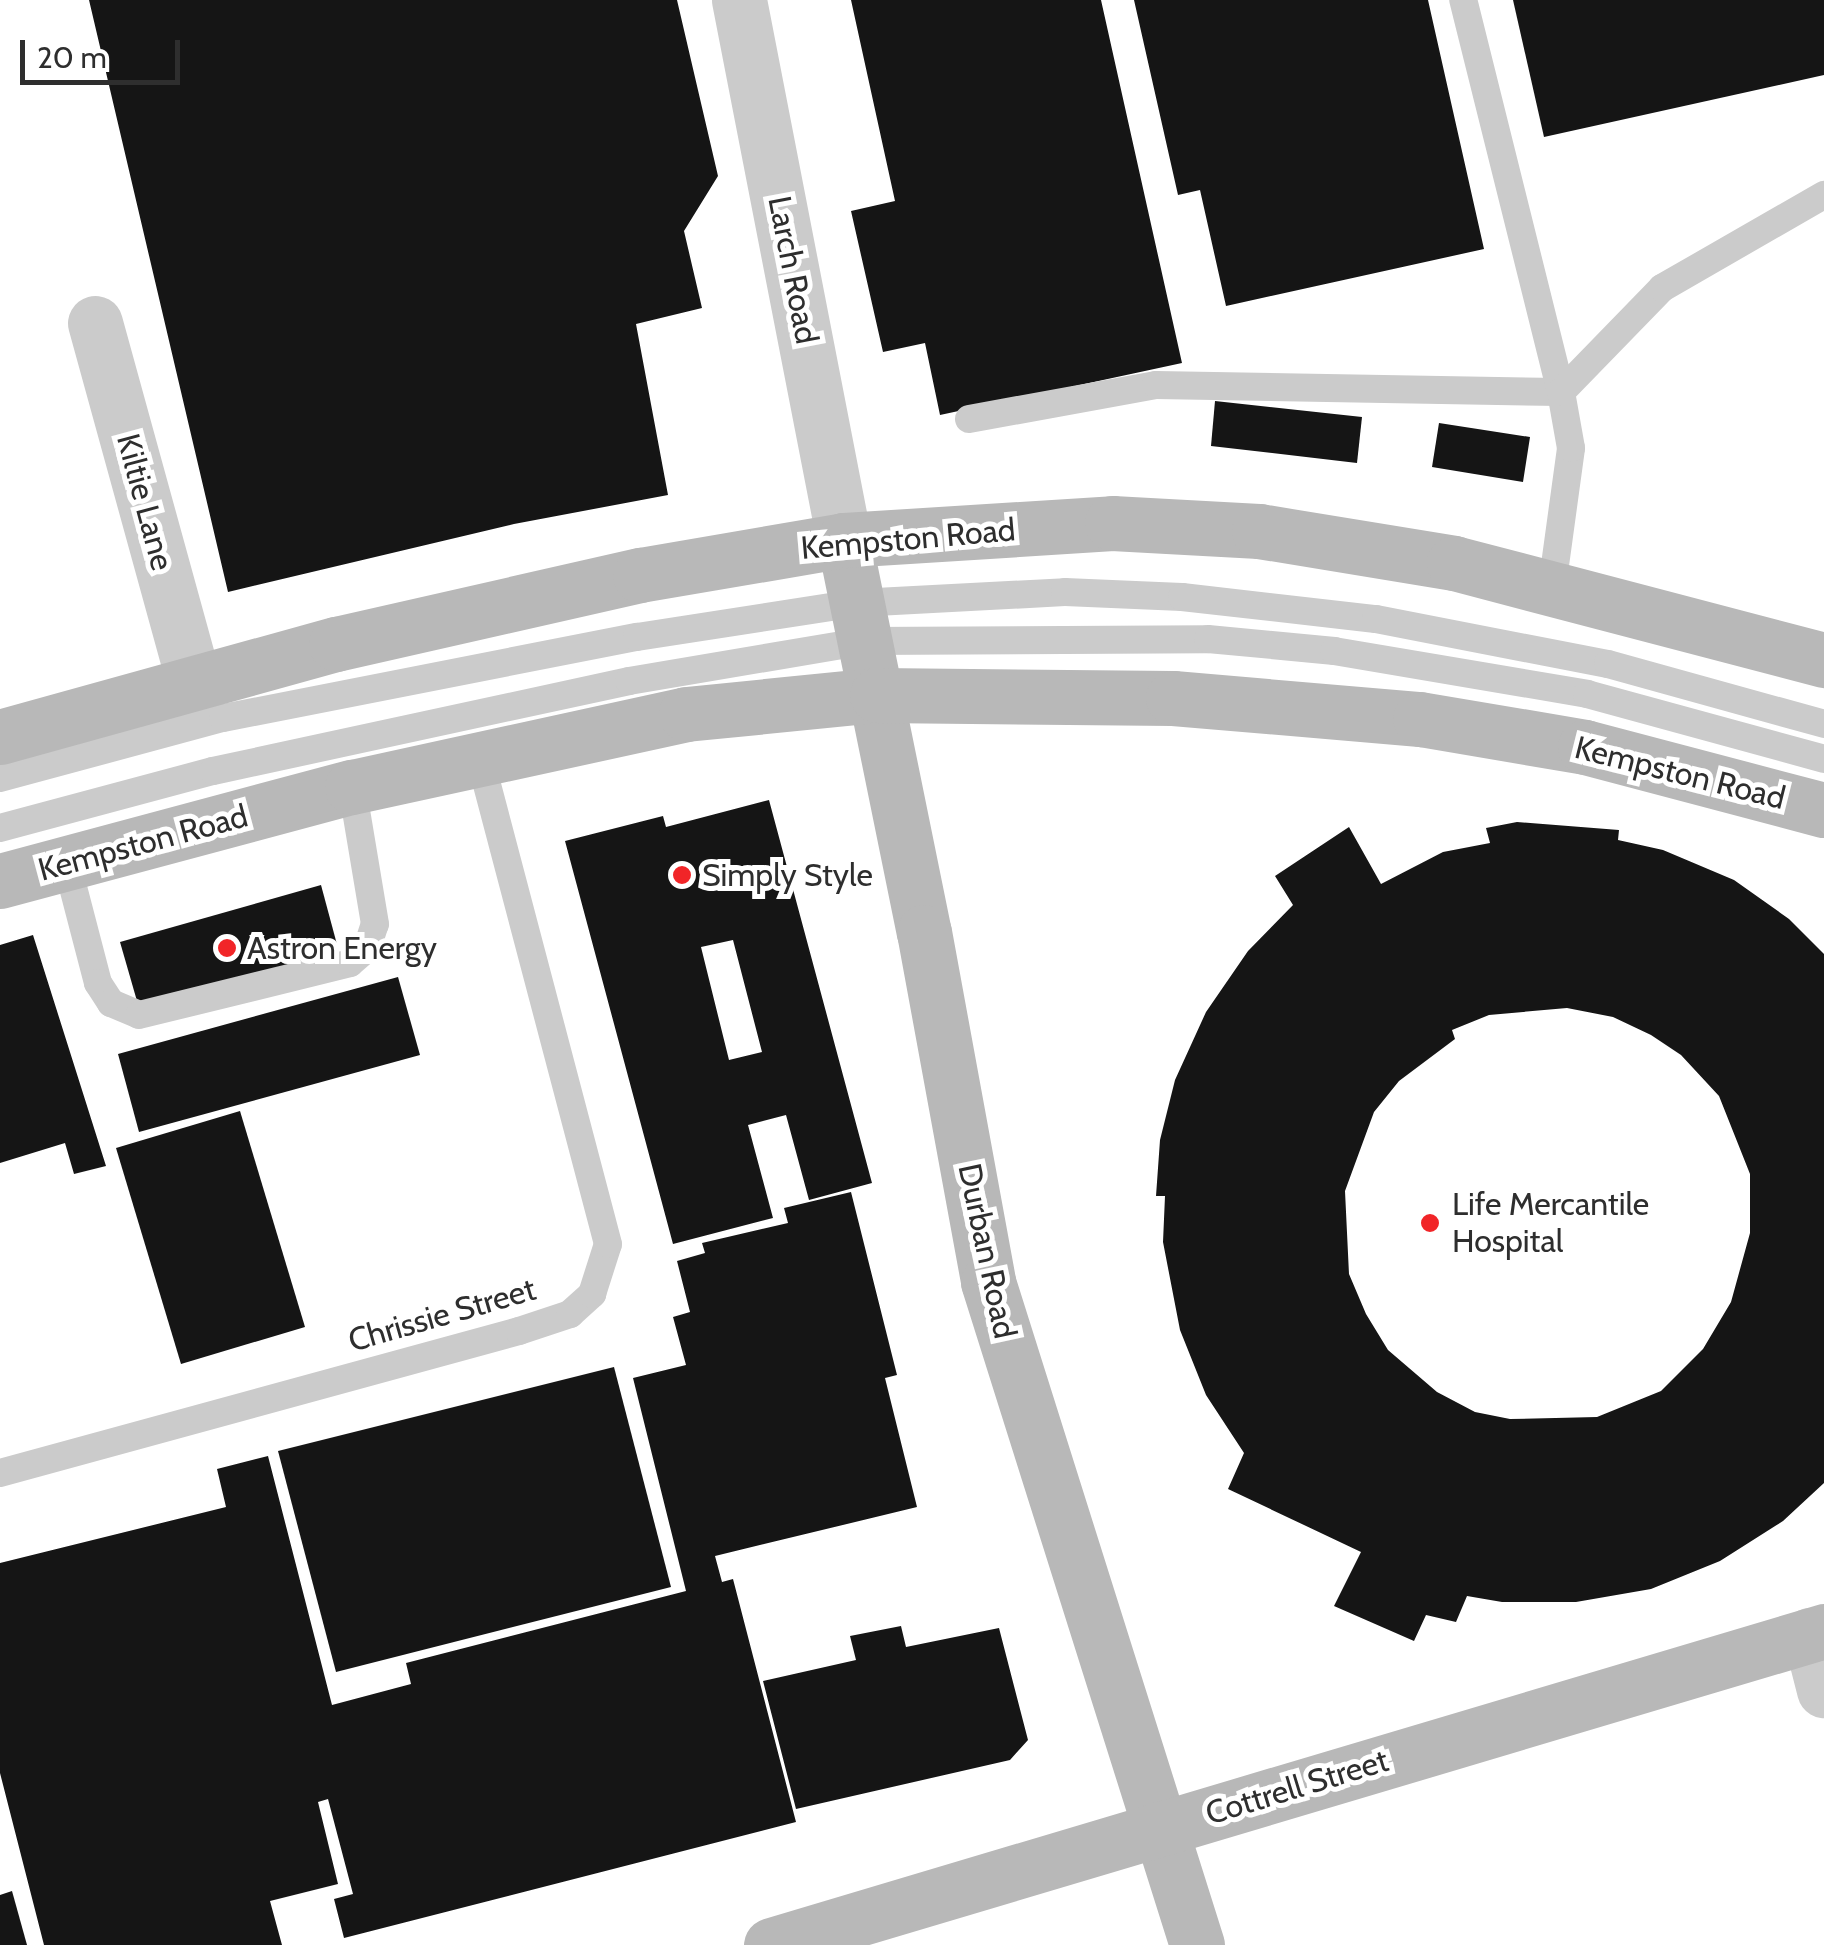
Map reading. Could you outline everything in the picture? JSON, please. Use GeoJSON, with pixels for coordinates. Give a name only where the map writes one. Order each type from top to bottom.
{"type":"FeatureCollection","features":[{"type":"Feature","properties":{"kind":"main road","name":"Kempston Road"},"geometry":{"type":"LineString","coordinates":[[0,736],[194,682],[640,575],[844,540],[1112,523],[1259,532],[1454,563],[1824,660]]}},
{"type":"Feature","properties":{"kind":"main road","name":"Durban Road"},"geometry":{"type":"LineString","coordinates":[[844,540],[988,1282],[1197,1945]]}},
{"type":"Feature","properties":{"kind":"main road","name":"Kempston Road"},"geometry":{"type":"LineString","coordinates":[[0,881],[352,787],[686,714],[877,695],[1173,698],[1420,720],[1585,747],[1824,810]]}},
{"type":"Feature","properties":{"kind":"main road","name":"Cottrell Street"},"geometry":{"type":"LineString","coordinates":[[771,1945],[1817,1633]]}},
{"type":"Feature","properties":{"kind":"street","name":"Larch Road"},"geometry":{"type":"LineString","coordinates":[[739,0],[844,540]]}},
{"type":"Feature","properties":{"kind":"street","name":"Kiltie Lane"},"geometry":{"type":"LineString","coordinates":[[95,322],[194,682]]}},
{"type":"Feature","properties":{"kind":"street"},"geometry":{"type":"LineString","coordinates":[[1817,1633],[1824,1690]]}},
{"type":"Feature","properties":{"kind":"lane"},"geometry":{"type":"LineString","coordinates":[[1463,0],[1561,392],[1571,448],[1552,587]]}},
{"type":"Feature","properties":{"kind":"lane"},"geometry":{"type":"LineString","coordinates":[[968,419],[1156,385],[1561,392],[1662,288],[1824,195]]}},
{"type":"Feature","properties":{"kind":"lane"},"geometry":{"type":"LineString","coordinates":[[0,778],[223,718],[637,637],[862,622],[1065,592],[1182,597],[1376,619],[1608,664],[1824,724]]}},
{"type":"Feature","properties":{"kind":"lane"},"geometry":{"type":"LineString","coordinates":[[0,828],[213,771],[629,681],[862,622],[1208,639],[1334,652],[1587,694],[1824,759]]}},
{"type":"Feature","properties":{"kind":"lane","name":"Chrissie Street"},"geometry":{"type":"LineString","coordinates":[[0,1473],[519,1331],[570,1314],[592,1294],[608,1244],[480,758]]}},
{"type":"Feature","properties":{"kind":"lane"},"geometry":{"type":"LineString","coordinates":[[67,864],[98,983],[111,1003],[139,1015],[350,963],[367,948],[375,924],[352,787]]}},
{"type":"Feature","properties":{"kind":"building"},"geometry":{"type":"Polygon","coordinates":[[[89,0],[677,0],[718,176],[684,231],[702,308],[636,324],[668,495],[514,524],[228,592],[89,0]]]}},
{"type":"Feature","properties":{"kind":"building"},"geometry":{"type":"Polygon","coordinates":[[[851,0],[1101,0],[1182,363],[940,415],[925,343],[883,352],[851,211],[895,201],[851,0]]]}},
{"type":"Feature","properties":{"kind":"building"},"geometry":{"type":"Polygon","coordinates":[[[1134,0],[1428,0],[1484,249],[1226,306],[1200,190],[1178,195],[1134,0]]]}},
{"type":"Feature","properties":{"kind":"building"},"geometry":{"type":"Polygon","coordinates":[[[1513,0],[1824,0],[1824,75],[1544,137],[1513,0]]]}},
{"type":"Feature","properties":{"kind":"building"},"geometry":{"type":"Polygon","coordinates":[[[1215,401],[1362,417],[1357,463],[1211,446],[1215,401]]]}},
{"type":"Feature","properties":{"kind":"building"},"geometry":{"type":"Polygon","coordinates":[[[1439,423],[1530,437],[1523,482],[1432,467],[1439,423]]]}},
{"type":"Feature","properties":{"kind":"building"},"geometry":{"type":"Polygon","coordinates":[[[769,800],[872,1183],[809,1200],[786,1115],[748,1125],[773,1218],[673,1244],[565,841],[663,816],[666,827],[769,800]],[[733,940],[701,947],[729,1060],[762,1052],[733,940]]]}},
{"type":"Feature","properties":{"kind":"building"},"geometry":{"type":"Polygon","coordinates":[[[1517,822],[1619,830],[1618,840],[1663,850],[1734,880],[1789,919],[1824,954],[1824,1483],[1783,1521],[1720,1561],[1651,1589],[1576,1602],[1502,1602],[1467,1596],[1456,1622],[1426,1615],[1414,1641],[1334,1606],[1361,1552],[1228,1489],[1244,1453],[1206,1395],[1180,1330],[1163,1242],[1165,1196],[1156,1196],[1160,1140],[1175,1080],[1206,1012],[1248,951],[1293,905],[1275,876],[1349,827],[1381,884],[1443,852],[1490,843],[1486,828],[1517,822]],[[1567,1008],[1489,1015],[1452,1030],[1455,1039],[1399,1081],[1374,1112],[1345,1191],[1349,1274],[1366,1314],[1388,1350],[1437,1392],[1475,1412],[1510,1419],[1597,1417],[1661,1391],[1703,1349],[1731,1302],[1750,1233],[1750,1174],[1719,1096],[1681,1055],[1613,1017],[1567,1008]]]}},
{"type":"Feature","properties":{"kind":"building"},"geometry":{"type":"Polygon","coordinates":[[[321,885],[339,952],[139,1008],[120,942],[321,885]]]}},
{"type":"Feature","properties":{"kind":"building"},"geometry":{"type":"Polygon","coordinates":[[[33,935],[106,1166],[74,1174],[65,1143],[0,1163],[0,945],[33,935]]]}},
{"type":"Feature","properties":{"kind":"building"},"geometry":{"type":"Polygon","coordinates":[[[398,977],[420,1055],[139,1132],[118,1054],[398,977]]]}},
{"type":"Feature","properties":{"kind":"building"},"geometry":{"type":"Polygon","coordinates":[[[240,1111],[305,1327],[181,1364],[116,1148],[240,1111]]]}},
{"type":"Feature","properties":{"kind":"building"},"geometry":{"type":"Polygon","coordinates":[[[851,1192],[897,1375],[885,1378],[917,1507],[715,1556],[722,1582],[733,1579],[796,1822],[344,1938],[334,1899],[353,1894],[328,1799],[318,1802],[338,1884],[270,1901],[282,1945],[44,1945],[0,1773],[0,1563],[226,1507],[217,1469],[268,1456],[332,1705],[411,1684],[406,1663],[686,1591],[633,1378],[686,1365],[673,1317],[690,1312],[677,1261],[705,1253],[702,1243],[788,1223],[784,1208],[851,1192]]]}},
{"type":"Feature","properties":{"kind":"building"},"geometry":{"type":"Polygon","coordinates":[[[614,1367],[671,1587],[336,1672],[278,1451],[614,1367]]]}},
{"type":"Feature","properties":{"kind":"building"},"geometry":{"type":"Polygon","coordinates":[[[901,1626],[906,1647],[999,1628],[1028,1740],[1010,1760],[796,1809],[763,1681],[856,1660],[850,1636],[901,1626]]]}},
{"type":"Feature","properties":{"kind":"building"},"geometry":{"type":"Polygon","coordinates":[[[12,1891],[27,1945],[0,1945],[0,1895],[12,1891]]]}},
{"type":"Feature","properties":{"kind":"place","name":"Simply Style"},"geometry":{"type":"Point","coordinates":[682,875]}},
{"type":"Feature","properties":{"kind":"place","name":"Astron Energy"},"geometry":{"type":"Point","coordinates":[227,948]}},
{"type":"Feature","properties":{"kind":"place","name":"Life Mercantile Hospital"},"geometry":{"type":"Point","coordinates":[1430,1223]}}]}
